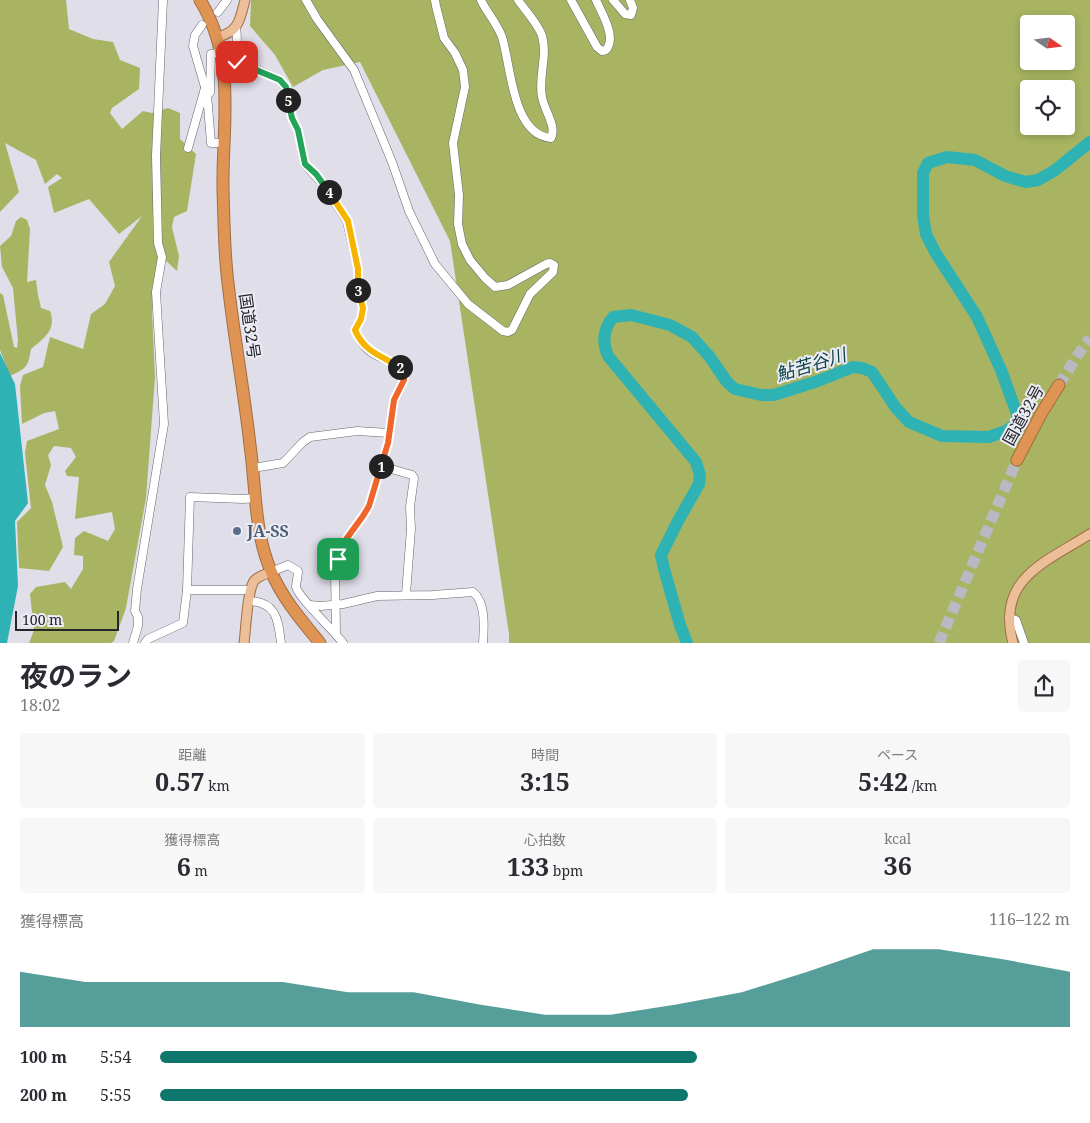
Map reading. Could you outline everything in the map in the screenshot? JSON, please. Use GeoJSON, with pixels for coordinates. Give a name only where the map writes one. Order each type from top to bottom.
{"type":"FeatureCollection","features":[{"type":"Feature","properties":{"kind":"highway","name":"国道32号"},"geometry":{"type":"LineString","coordinates":[[200,0],[214,13],[222,52],[225,84],[224,222],[227,282],[254,468],[262,541],[271,572],[286,599],[320,643]]}},
{"type":"Feature","properties":{"kind":"highway","name":"国道32号"},"geometry":{"type":"LineString","coordinates":[[1018,457],[1058,385]]}},
{"type":"Feature","properties":{"kind":"main road"},"geometry":{"type":"LineString","coordinates":[[218,37],[230,33],[236,27],[245,0]]}},
{"type":"Feature","properties":{"kind":"main road"},"geometry":{"type":"LineString","coordinates":[[1014,643],[1009,618],[1013,596],[1027,575],[1090,534]]}},
{"type":"Feature","properties":{"kind":"main road"},"geometry":{"type":"LineString","coordinates":[[244,643],[250,590],[254,581],[271,572]]}},
{"type":"Feature","properties":{"kind":"street"},"geometry":{"type":"LineString","coordinates":[[133,643],[138,626],[138,617],[135,611],[137,588],[164,424],[156,292],[162,257],[158,243],[156,156],[163,0]]}},
{"type":"Feature","properties":{"kind":"street"},"geometry":{"type":"LineString","coordinates":[[214,13],[227,0]]}},
{"type":"Feature","properties":{"kind":"street"},"geometry":{"type":"LineString","coordinates":[[306,0],[317,19],[354,70],[392,162],[409,210],[435,264],[468,304],[502,331],[508,332],[512,330],[530,294],[553,272],[554,265],[546,264],[508,285],[495,286],[485,278],[470,260],[462,244],[458,224],[459,195],[453,144],[465,87],[462,70],[455,53],[444,38],[436,0]]}},
{"type":"Feature","properties":{"kind":"street"},"geometry":{"type":"LineString","coordinates":[[481,0],[499,29],[512,82],[527,124],[537,134],[551,138],[552,128],[542,100],[540,87],[544,44],[541,33],[518,0]]}},
{"type":"Feature","properties":{"kind":"street"},"geometry":{"type":"LineString","coordinates":[[571,0],[597,47],[602,51],[606,50],[610,45],[610,36],[596,0]]}},
{"type":"Feature","properties":{"kind":"street"},"geometry":{"type":"LineString","coordinates":[[613,0],[625,14],[631,15],[633,8],[630,0]]}},
{"type":"Feature","properties":{"kind":"street"},"geometry":{"type":"LineString","coordinates":[[202,25],[195,35],[193,46],[206,91],[211,143],[224,144]]}},
{"type":"Feature","properties":{"kind":"street"},"geometry":{"type":"LineString","coordinates":[[236,27],[238,40],[237,62],[280,80],[286,87],[292,118],[298,130],[305,164],[324,185],[348,221],[358,269],[357,287],[363,308],[361,319],[355,330],[357,336],[371,352],[400,367],[404,373],[404,380],[394,400],[388,443],[369,506],[344,542],[338,559],[335,605],[336,632]]}},
{"type":"Feature","properties":{"kind":"street"},"geometry":{"type":"LineString","coordinates":[[206,91],[210,93],[210,54],[222,52]]}},
{"type":"Feature","properties":{"kind":"street"},"geometry":{"type":"LineString","coordinates":[[188,148],[206,91]]}},
{"type":"Feature","properties":{"kind":"street"},"geometry":{"type":"LineString","coordinates":[[254,468],[283,463],[310,437],[357,431],[389,433]]}},
{"type":"Feature","properties":{"kind":"street"},"geometry":{"type":"LineString","coordinates":[[381,466],[412,475],[414,478],[410,508],[411,529],[406,594]]}},
{"type":"Feature","properties":{"kind":"street"},"geometry":{"type":"LineString","coordinates":[[145,643],[148,639],[183,623],[187,590],[190,497],[256,498]]}},
{"type":"Feature","properties":{"kind":"street"},"geometry":{"type":"LineString","coordinates":[[271,572],[288,565],[298,571],[296,588],[301,596],[336,632],[344,643]]}},
{"type":"Feature","properties":{"kind":"street"},"geometry":{"type":"LineString","coordinates":[[187,590],[250,590]]}},
{"type":"Feature","properties":{"kind":"street"},"geometry":{"type":"LineString","coordinates":[[310,605],[335,605],[377,596],[473,592],[478,596],[483,610],[483,643]]}},
{"type":"Feature","properties":{"kind":"street"},"geometry":{"type":"LineString","coordinates":[[249,601],[263,604],[272,609],[279,623],[281,643]]}},
{"type":"Feature","properties":{"kind":"street"},"geometry":{"type":"LineString","coordinates":[[1009,618],[1016,620],[1024,643]]}},
{"type":"Feature","properties":{"kind":"green space"},"geometry":{"type":"Polygon","coordinates":[[[0,0],[66,0],[69,29],[93,39],[113,42],[120,60],[140,68],[139,89],[112,108],[110,113],[122,129],[143,111],[152,113],[168,108],[180,113],[180,139],[196,154],[187,211],[174,217],[172,227],[179,256],[177,271],[162,257],[152,311],[155,377],[146,498],[126,608],[114,641],[111,643],[29,643],[34,630],[30,594],[36,587],[65,582],[71,589],[83,569],[83,556],[74,555],[75,538],[84,531],[108,541],[115,529],[112,512],[75,519],[79,477],[67,476],[65,471],[76,457],[71,448],[54,446],[48,455],[51,465],[45,485],[52,502],[63,547],[49,571],[19,568],[17,522],[31,508],[25,453],[27,441],[59,429],[55,411],[44,413],[22,424],[20,386],[23,375],[43,367],[50,337],[83,349],[91,314],[105,304],[115,286],[109,262],[142,216],[119,234],[89,199],[54,213],[48,187],[62,178],[57,174],[45,184],[36,160],[5,143],[19,192],[0,212],[0,0]]]}},
{"type":"Feature","properties":{"kind":"green space"},"geometry":{"type":"Polygon","coordinates":[[[251,0],[1090,0],[1090,643],[509,643],[450,241],[360,62],[323,70],[293,87],[275,55],[250,26],[251,0]]]}},
{"type":"Feature","properties":{"kind":"green space"},"geometry":{"type":"Polygon","coordinates":[[[21,217],[27,220],[30,229],[27,282],[36,280],[41,308],[50,311],[52,323],[48,333],[31,349],[26,366],[10,376],[0,350],[0,293],[3,295],[14,347],[17,348],[18,341],[13,288],[2,267],[0,246],[11,236],[16,221],[21,217]]]}},
{"type":"Feature","properties":{"kind":"water"},"geometry":{"type":"Polygon","coordinates":[[[0,353],[15,384],[28,503],[15,521],[18,586],[7,643],[0,643],[0,353]]]}},
{"type":"Feature","properties":{"kind":"waterway","name":"鮎苦谷川"},"geometry":{"type":"LineString","coordinates":[[687,643],[680,625],[661,555],[699,484],[700,475],[696,462],[608,356],[604,336],[607,326],[613,317],[631,315],[670,325],[692,337],[709,356],[727,382],[735,389],[761,395],[774,395],[818,381],[853,367],[862,368],[872,372],[896,408],[909,422],[942,436],[989,437],[1006,431],[1016,424],[1017,414],[1001,370],[977,317],[935,252],[926,234],[923,215],[923,173],[928,163],[947,157],[975,160],[1005,176],[1026,182],[1038,180],[1054,171],[1090,142]]}},
{"type":"Feature","properties":{"kind":"tunnel"},"geometry":{"type":"LineString","coordinates":[[1059,385],[1090,338]]}},
{"type":"Feature","properties":{"kind":"tunnel"},"geometry":{"type":"LineString","coordinates":[[939,643],[1017,460]]}},
{"type":"Feature","properties":{"kind":"place","name":"JA-SS"},"geometry":{"type":"Point","coordinates":[237,531]}},
{"type":"Feature","properties":{"kind":"route"},"geometry":{"type":"LineString","coordinates":[[237,62],[280,80],[286,87],[292,118],[298,130],[305,164],[316,174],[348,221],[358,269],[357,287],[363,308],[361,319],[355,330],[357,336],[371,352],[400,367],[404,373],[404,380],[394,400],[388,443],[369,506],[344,542],[338,559]]}}]}
